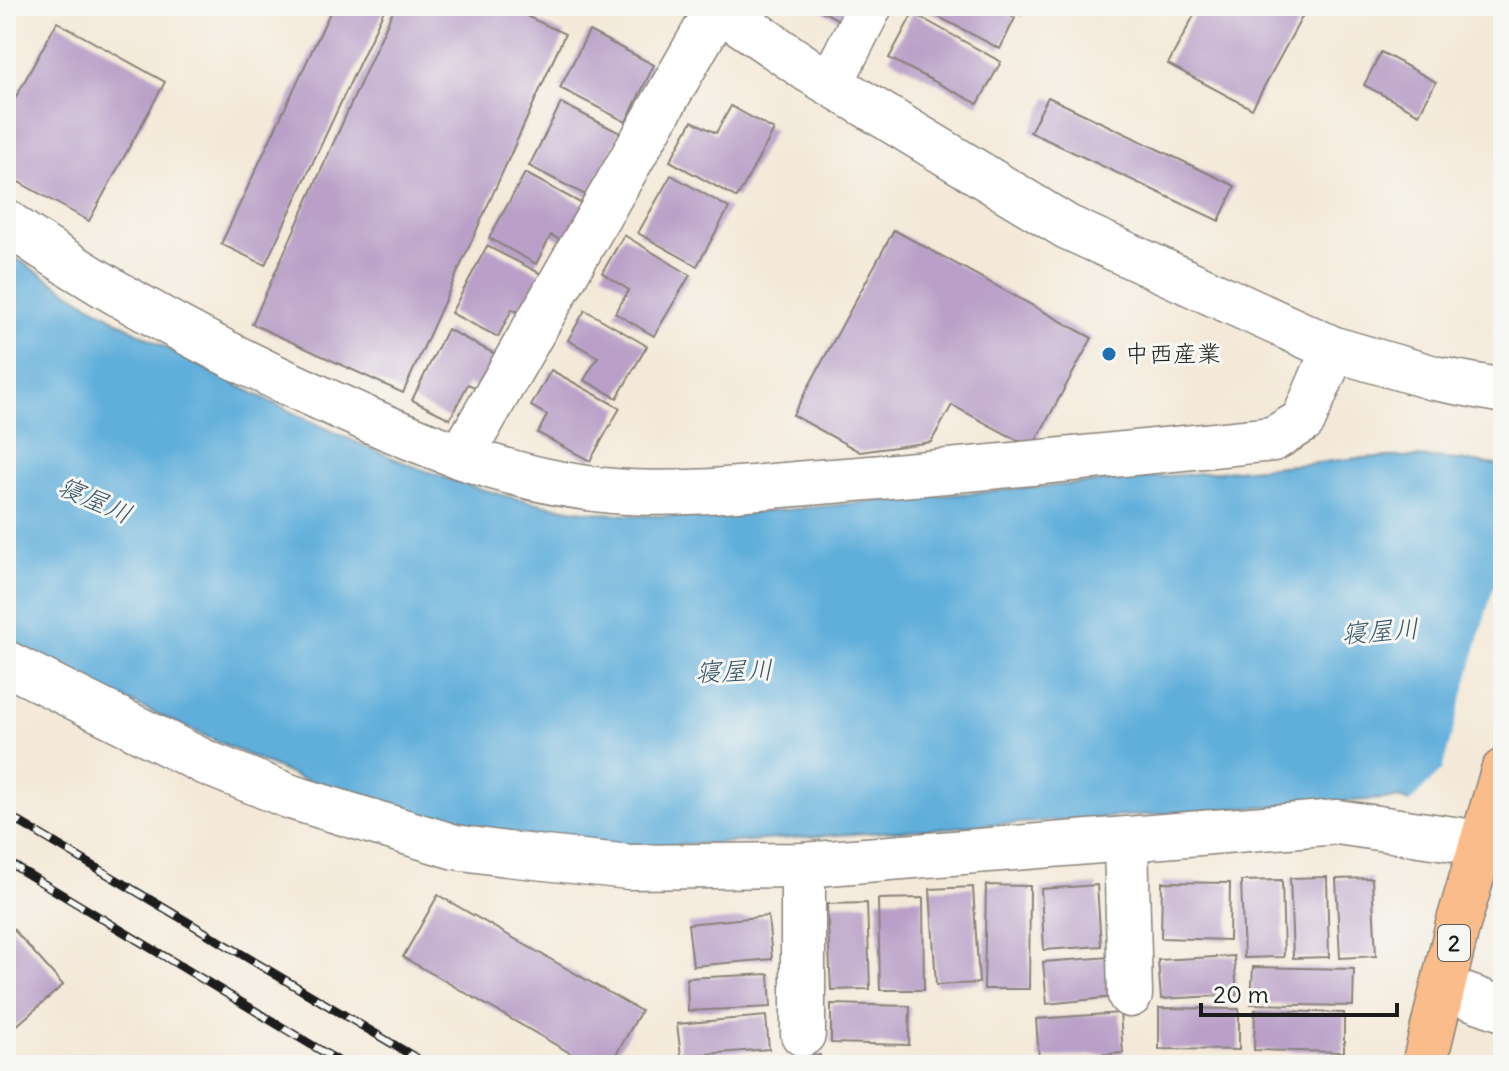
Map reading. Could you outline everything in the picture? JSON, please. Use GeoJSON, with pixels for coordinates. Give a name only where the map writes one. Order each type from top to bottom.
{"type":"FeatureCollection","features":[{"type":"Feature","properties":{"kind":"main road","name":"2"},"geometry":{"type":"LineString","coordinates":[[1424,1065],[1503,771]]}},
{"type":"Feature","properties":{"kind":"street"},"geometry":{"type":"LineString","coordinates":[[831,83],[870,6]]}},
{"type":"Feature","properties":{"kind":"street"},"geometry":{"type":"LineString","coordinates":[[461,457],[717,7],[831,83],[1067,227],[1334,349],[1434,378],[1503,391]]}},
{"type":"Feature","properties":{"kind":"street"},"geometry":{"type":"LineString","coordinates":[[6,222],[145,309],[265,373],[426,446],[548,480],[611,491],[670,493],[976,470],[1273,439],[1303,421],[1334,349]]}},
{"type":"Feature","properties":{"kind":"street"},"geometry":{"type":"LineString","coordinates":[[6,663],[204,762],[305,802],[455,847],[629,867],[803,865],[1337,822],[1485,833]]}},
{"type":"Feature","properties":{"kind":"street"},"geometry":{"type":"LineString","coordinates":[[1126,841],[1130,995]]}},
{"type":"Feature","properties":{"kind":"street"},"geometry":{"type":"LineString","coordinates":[[803,865],[803,1034]]}},
{"type":"Feature","properties":{"kind":"street"},"geometry":{"type":"LineString","coordinates":[[1444,988],[1503,1009]]}},
{"type":"Feature","properties":{"kind":"water","name":"寝屋川"},"geometry":{"type":"Polygon","coordinates":[[[6,251],[153,341],[330,431],[463,484],[555,507],[638,515],[710,515],[1365,458],[1433,458],[1503,466],[1503,806],[1420,805],[1398,798],[632,846],[460,828],[299,778],[77,678],[6,641],[6,251]]]}},
{"type":"Feature","properties":{"kind":"pier"},"geometry":{"type":"Polygon","coordinates":[[[1503,553],[1503,810],[1420,809],[1407,805],[1442,770],[1503,553]]]}},
{"type":"Feature","properties":{"kind":"building"},"geometry":{"type":"Polygon","coordinates":[[[333,6],[386,6],[265,265],[221,244],[333,6]]]}},
{"type":"Feature","properties":{"kind":"building"},"geometry":{"type":"Polygon","coordinates":[[[395,6],[505,6],[565,34],[403,393],[252,324],[395,6]]]}},
{"type":"Feature","properties":{"kind":"building"},"geometry":{"type":"Polygon","coordinates":[[[812,6],[849,6],[841,21],[812,6]]]}},
{"type":"Feature","properties":{"kind":"building"},"geometry":{"type":"Polygon","coordinates":[[[918,6],[991,6],[1015,18],[1000,49],[918,6]]]}},
{"type":"Feature","properties":{"kind":"building"},"geometry":{"type":"Polygon","coordinates":[[[1004,6],[1026,6],[1021,15],[1004,6]]]}},
{"type":"Feature","properties":{"kind":"building"},"geometry":{"type":"Polygon","coordinates":[[[1199,6],[1308,6],[1252,109],[1168,64],[1199,6]]]}},
{"type":"Feature","properties":{"kind":"building"},"geometry":{"type":"Polygon","coordinates":[[[913,13],[1001,62],[978,104],[889,58],[913,13]]]}},
{"type":"Feature","properties":{"kind":"building"},"geometry":{"type":"Polygon","coordinates":[[[57,22],[165,82],[89,221],[6,175],[6,115],[57,22]]]}},
{"type":"Feature","properties":{"kind":"building"},"geometry":{"type":"Polygon","coordinates":[[[589,31],[654,65],[626,122],[560,88],[589,31]]]}},
{"type":"Feature","properties":{"kind":"building"},"geometry":{"type":"Polygon","coordinates":[[[1381,52],[1436,82],[1419,114],[1364,85],[1381,52]]]}},
{"type":"Feature","properties":{"kind":"building"},"geometry":{"type":"Polygon","coordinates":[[[1048,97],[1235,186],[1219,221],[1030,132],[1048,97]]]}},
{"type":"Feature","properties":{"kind":"building"},"geometry":{"type":"Polygon","coordinates":[[[561,103],[620,133],[589,197],[529,166],[561,103]]]}},
{"type":"Feature","properties":{"kind":"building"},"geometry":{"type":"Polygon","coordinates":[[[731,106],[774,130],[737,198],[670,161],[692,121],[716,133],[731,106]]]}},
{"type":"Feature","properties":{"kind":"building"},"geometry":{"type":"Polygon","coordinates":[[[525,173],[586,206],[566,243],[551,235],[536,264],[489,238],[525,173]]]}},
{"type":"Feature","properties":{"kind":"building"},"geometry":{"type":"Polygon","coordinates":[[[671,175],[729,208],[697,266],[638,233],[671,175]]]}},
{"type":"Feature","properties":{"kind":"building"},"geometry":{"type":"Polygon","coordinates":[[[894,230],[1092,338],[1032,448],[952,405],[931,442],[860,452],[793,415],[894,230]]]}},
{"type":"Feature","properties":{"kind":"building"},"geometry":{"type":"Polygon","coordinates":[[[624,235],[690,275],[654,336],[615,313],[629,290],[602,273],[624,235]]]}},
{"type":"Feature","properties":{"kind":"building"},"geometry":{"type":"Polygon","coordinates":[[[487,246],[549,278],[528,317],[512,309],[498,337],[451,313],[487,246]]]}},
{"type":"Feature","properties":{"kind":"building"},"geometry":{"type":"Polygon","coordinates":[[[585,310],[647,346],[617,398],[584,380],[598,357],[568,340],[585,310]]]}},
{"type":"Feature","properties":{"kind":"building"},"geometry":{"type":"Polygon","coordinates":[[[447,329],[503,358],[485,392],[468,384],[450,419],[412,400],[447,329]]]}},
{"type":"Feature","properties":{"kind":"building"},"geometry":{"type":"Polygon","coordinates":[[[551,370],[620,408],[590,461],[538,433],[547,415],[531,406],[551,370]]]}},
{"type":"Feature","properties":{"kind":"building"},"geometry":{"type":"Polygon","coordinates":[[[1327,877],[1329,957],[1293,958],[1290,878],[1327,877]]]}},
{"type":"Feature","properties":{"kind":"building"},"geometry":{"type":"Polygon","coordinates":[[[1372,878],[1376,956],[1340,958],[1336,879],[1372,878]]]}},
{"type":"Feature","properties":{"kind":"building"},"geometry":{"type":"Polygon","coordinates":[[[1282,880],[1284,957],[1244,958],[1241,881],[1282,880]]]}},
{"type":"Feature","properties":{"kind":"building"},"geometry":{"type":"Polygon","coordinates":[[[1162,882],[1230,883],[1229,940],[1161,938],[1162,882]]]}},
{"type":"Feature","properties":{"kind":"building"},"geometry":{"type":"Polygon","coordinates":[[[986,885],[1030,886],[1029,989],[984,989],[986,885]]]}},
{"type":"Feature","properties":{"kind":"building"},"geometry":{"type":"Polygon","coordinates":[[[1097,885],[1101,946],[1044,950],[1041,889],[1097,885]]]}},
{"type":"Feature","properties":{"kind":"building"},"geometry":{"type":"Polygon","coordinates":[[[973,887],[979,983],[936,985],[930,889],[973,887]]]}},
{"type":"Feature","properties":{"kind":"building"},"geometry":{"type":"Polygon","coordinates":[[[438,895],[641,1011],[610,1065],[591,1065],[403,957],[438,895]]]}},
{"type":"Feature","properties":{"kind":"building"},"geometry":{"type":"Polygon","coordinates":[[[923,898],[924,990],[880,990],[878,899],[923,898]]]}},
{"type":"Feature","properties":{"kind":"building"},"geometry":{"type":"Polygon","coordinates":[[[867,903],[870,989],[831,990],[827,904],[867,903]]]}},
{"type":"Feature","properties":{"kind":"building"},"geometry":{"type":"Polygon","coordinates":[[[768,916],[772,959],[693,966],[688,924],[768,916]]]}},
{"type":"Feature","properties":{"kind":"building"},"geometry":{"type":"Polygon","coordinates":[[[6,921],[63,985],[6,1035],[6,921]]]}},
{"type":"Feature","properties":{"kind":"building"},"geometry":{"type":"Polygon","coordinates":[[[1234,956],[1237,995],[1161,999],[1158,960],[1234,956]]]}},
{"type":"Feature","properties":{"kind":"building"},"geometry":{"type":"Polygon","coordinates":[[[1110,957],[1114,997],[1047,1004],[1043,962],[1110,957]]]}},
{"type":"Feature","properties":{"kind":"building"},"geometry":{"type":"Polygon","coordinates":[[[1253,967],[1354,969],[1353,1006],[1251,1004],[1253,967]]]}},
{"type":"Feature","properties":{"kind":"building"},"geometry":{"type":"Polygon","coordinates":[[[769,974],[771,1007],[688,1011],[687,978],[769,974]]]}},
{"type":"Feature","properties":{"kind":"building"},"geometry":{"type":"Polygon","coordinates":[[[831,1004],[910,1006],[909,1045],[831,1043],[831,1004]]]}},
{"type":"Feature","properties":{"kind":"building"},"geometry":{"type":"Polygon","coordinates":[[[1159,1008],[1239,1009],[1239,1050],[1159,1049],[1159,1008]]]}},
{"type":"Feature","properties":{"kind":"building"},"geometry":{"type":"Polygon","coordinates":[[[1255,1010],[1344,1013],[1344,1052],[1254,1050],[1255,1010]]]}},
{"type":"Feature","properties":{"kind":"building"},"geometry":{"type":"Polygon","coordinates":[[[1120,1013],[1123,1053],[1039,1059],[1036,1019],[1120,1013]]]}},
{"type":"Feature","properties":{"kind":"building"},"geometry":{"type":"Polygon","coordinates":[[[766,1016],[769,1049],[681,1056],[677,1024],[766,1016]]]}},
{"type":"Feature","properties":{"kind":"building"},"geometry":{"type":"Polygon","coordinates":[[[820,1055],[821,1065],[768,1065],[768,1063],[820,1055]]]}},
{"type":"Feature","properties":{"kind":"railway"},"geometry":{"type":"LineString","coordinates":[[6,814],[428,1065]]}},
{"type":"Feature","properties":{"kind":"railway"},"geometry":{"type":"LineString","coordinates":[[6,861],[345,1065]]}},
{"type":"Feature","properties":{"kind":"place","name":"中西産業"},"geometry":{"type":"Point","coordinates":[1109,354]}}]}
